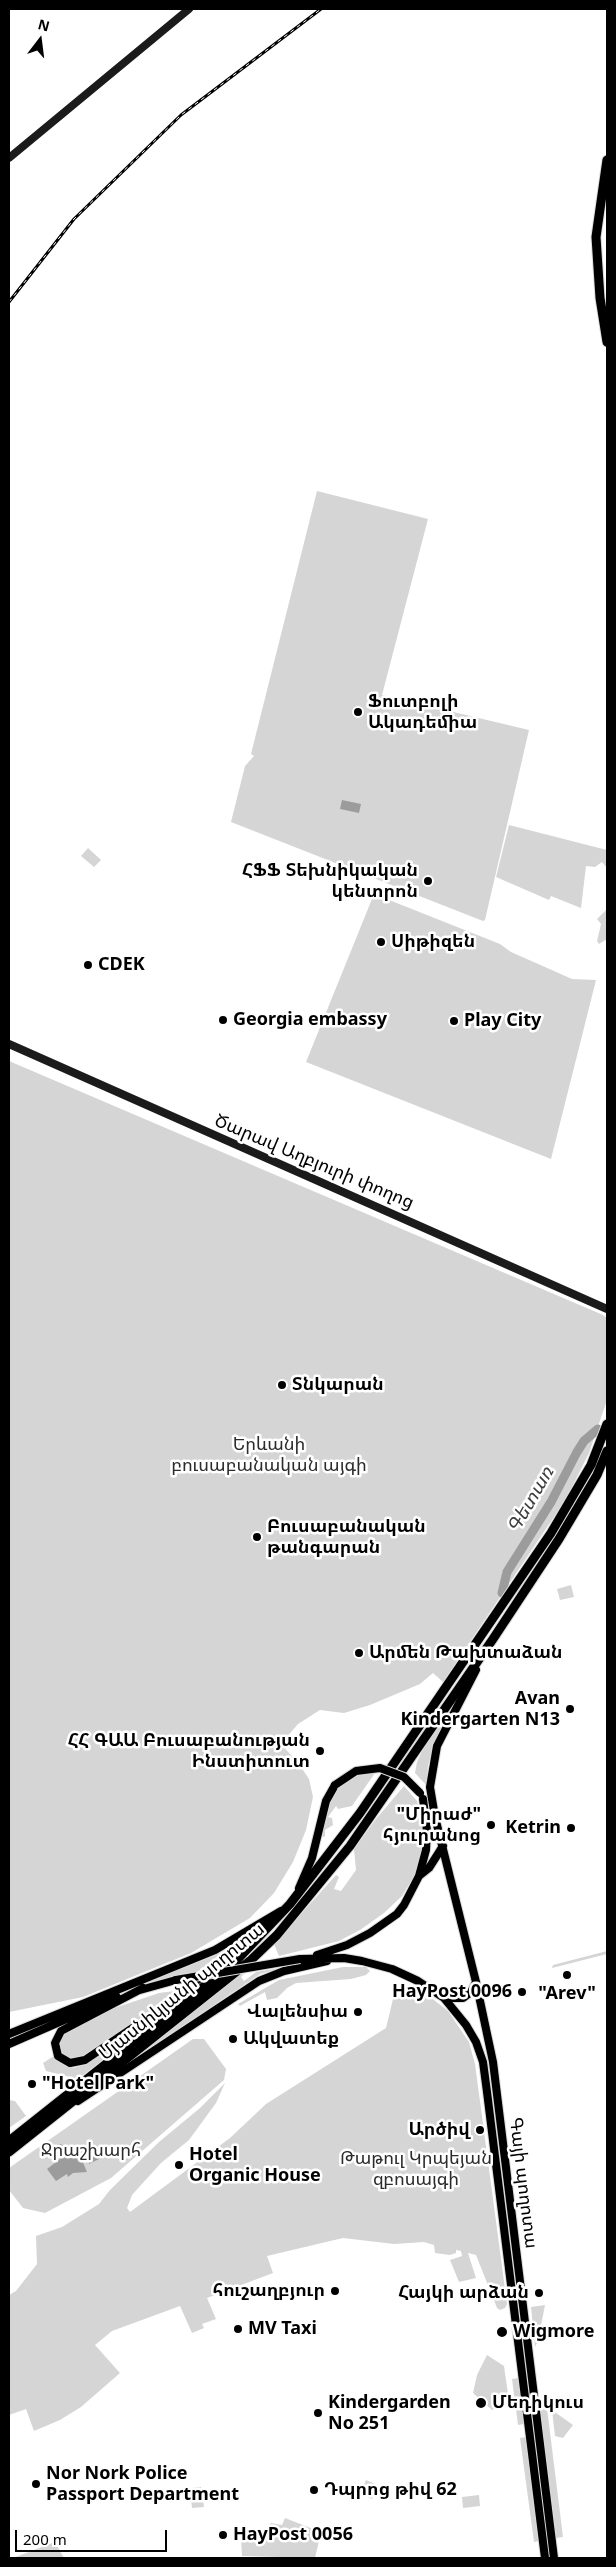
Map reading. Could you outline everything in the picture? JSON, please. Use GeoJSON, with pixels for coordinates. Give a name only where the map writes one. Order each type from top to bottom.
{"type":"FeatureCollection","features":[{"type":"Feature","properties":{"kind":"highway"},"geometry":{"type":"LineString","coordinates":[[607,160],[596,237],[600,298],[607,342]]}},
{"type":"Feature","properties":{"kind":"highway","name":"Մյասնիկյանի պողոտա"},"geometry":{"type":"LineString","coordinates":[[9,2141],[237,1960],[290,1904],[360,1813],[483,1634],[579,1489],[591,1465],[607,1424]]}},
{"type":"Feature","properties":{"kind":"highway","name":"Մյասնիկյանի պողոտա"},"geometry":{"type":"LineString","coordinates":[[9,2152],[251,1960],[277,1935],[350,1846],[492,1639],[564,1531],[597,1475],[607,1451]]}},
{"type":"Feature","properties":{"kind":"main road"},"geometry":{"type":"LineString","coordinates":[[9,158],[189,9]]}},
{"type":"Feature","properties":{"kind":"main road","name":"Ծարավ Աղբյուրի փողոց"},"geometry":{"type":"LineString","coordinates":[[9,1044],[607,1309]]}},
{"type":"Feature","properties":{"kind":"main road"},"geometry":{"type":"LineString","coordinates":[[435,1817],[430,1780],[437,1746],[445,1726],[492,1639]]}},
{"type":"Feature","properties":{"kind":"main road"},"geometry":{"type":"LineString","coordinates":[[9,2034],[232,1941],[290,1904],[312,1858],[326,1801],[335,1785],[356,1771],[380,1768],[404,1777],[422,1796],[435,1817]]}},
{"type":"Feature","properties":{"kind":"main road"},"geometry":{"type":"LineString","coordinates":[[9,2044],[114,1998],[143,1988],[176,1980],[311,1957],[347,1945],[397,1914],[418,1876],[428,1840],[422,1796]]}},
{"type":"Feature","properties":{"kind":"main road","name":"Գայի պողոտա"},"geometry":{"type":"LineString","coordinates":[[435,1817],[476,1982],[493,2062],[554,2558]]}},
{"type":"Feature","properties":{"kind":"main road"},"geometry":{"type":"LineString","coordinates":[[418,1876],[429,1868],[443,1846]]}},
{"type":"Feature","properties":{"kind":"main road"},"geometry":{"type":"LineString","coordinates":[[143,1988],[61,2031],[55,2043],[58,2056],[70,2063],[85,2060],[162,2008],[277,1919]]}},
{"type":"Feature","properties":{"kind":"main road"},"geometry":{"type":"LineString","coordinates":[[311,1957],[344,1958]]}},
{"type":"Feature","properties":{"kind":"main road"},"geometry":{"type":"LineString","coordinates":[[51,2118],[124,2073],[259,1981],[284,1970],[344,1958]]}},
{"type":"Feature","properties":{"kind":"main road","name":"Գայի պողոտա"},"geometry":{"type":"LineString","coordinates":[[344,1958],[392,1969],[410,1977],[444,1998],[466,2025],[476,2042],[483,2062],[545,2558]]}},
{"type":"Feature","properties":{"kind":"main road"},"geometry":{"type":"LineString","coordinates":[[444,1998],[458,2000],[468,1995],[476,1982]]}},
{"type":"Feature","properties":{"kind":"green space","name":"Ֆուտբոլի Ակադեմիա"},"geometry":{"type":"Polygon","coordinates":[[[317,491],[428,519],[382,695],[529,730],[485,920],[483,921],[231,822],[245,766],[254,756],[251,754],[317,491]]]}},
{"type":"Feature","properties":{"kind":"green space"},"geometry":{"type":"Polygon","coordinates":[[[509,825],[607,850],[607,868],[602,862],[595,867],[586,866],[581,908],[551,896],[549,900],[496,877],[509,825]]]}},
{"type":"Feature","properties":{"kind":"green space"},"geometry":{"type":"Polygon","coordinates":[[[88,848],[101,860],[94,867],[81,856],[88,848]]]}},
{"type":"Feature","properties":{"kind":"green space","name":"Play City"},"geometry":{"type":"Polygon","coordinates":[[[374,894],[500,944],[511,952],[572,979],[596,980],[551,1159],[306,1062],[374,894]]]}},
{"type":"Feature","properties":{"kind":"green space"},"geometry":{"type":"Polygon","coordinates":[[[607,909],[607,939],[599,944],[597,941],[601,924],[597,919],[607,909]]]}},
{"type":"Feature","properties":{"kind":"green space","name":"Երևանի բուսաբանական այգի"},"geometry":{"type":"Polygon","coordinates":[[[9,1061],[603,1315],[607,1318],[607,1400],[589,1453],[566,1499],[443,1682],[433,1673],[420,1684],[370,1705],[344,1713],[320,1710],[298,1724],[281,1744],[299,1764],[309,1779],[313,1797],[306,1830],[293,1862],[274,1893],[250,1918],[191,1953],[83,1997],[9,2012],[9,1061]]]}},
{"type":"Feature","properties":{"kind":"green space"},"geometry":{"type":"Polygon","coordinates":[[[571,1585],[574,1597],[560,1600],[557,1589],[571,1585]]]}},
{"type":"Feature","properties":{"kind":"green space"},"geometry":{"type":"Polygon","coordinates":[[[474,1668],[446,1716],[428,1765],[427,1786],[415,1773],[417,1762],[427,1740],[474,1668]]]}},
{"type":"Feature","properties":{"kind":"green space"},"geometry":{"type":"Polygon","coordinates":[[[375,1773],[352,1806],[338,1809],[336,1806],[328,1817],[332,1818],[333,1825],[325,1830],[325,1837],[321,1836],[327,1803],[333,1791],[355,1775],[375,1773]]]}},
{"type":"Feature","properties":{"kind":"green space"},"geometry":{"type":"Polygon","coordinates":[[[404,1786],[417,1801],[425,1834],[421,1865],[402,1896],[384,1913],[360,1930],[339,1941],[279,1956],[274,1944],[336,1875],[339,1877],[334,1889],[341,1891],[356,1870],[354,1849],[404,1786]]]}},
{"type":"Feature","properties":{"kind":"green space"},"geometry":{"type":"Polygon","coordinates":[[[238,1944],[205,1972],[141,1986],[140,1983],[238,1944]]]}},
{"type":"Feature","properties":{"kind":"green space"},"geometry":{"type":"Polygon","coordinates":[[[607,1951],[607,1954],[552,1968],[553,1965],[607,1951]]]}},
{"type":"Feature","properties":{"kind":"green space"},"geometry":{"type":"Polygon","coordinates":[[[343,1967],[366,1967],[370,1971],[366,1975],[351,1979],[296,1983],[287,1988],[277,1998],[267,2000],[265,1992],[240,2006],[238,2004],[279,1980],[343,1967]]]}},
{"type":"Feature","properties":{"kind":"green space"},"geometry":{"type":"Polygon","coordinates":[[[280,1968],[260,1974],[135,2058],[239,1975],[244,1974],[241,1977],[244,1981],[256,1972],[280,1968]]]}},
{"type":"Feature","properties":{"kind":"green space"},"geometry":{"type":"Polygon","coordinates":[[[195,1985],[198,1986],[78,2079],[46,2071],[43,2063],[54,2056],[65,2066],[73,2068],[84,2065],[195,1985]]]}},
{"type":"Feature","properties":{"kind":"green space"},"geometry":{"type":"Polygon","coordinates":[[[182,1990],[82,2057],[71,2059],[59,2051],[59,2041],[65,2033],[100,2013],[159,1993],[182,1990]]]}},
{"type":"Feature","properties":{"kind":"green space","name":"Թաթուլ Կրպեյան զբոսայգի"},"geometry":{"type":"Polygon","coordinates":[[[398,1991],[420,1991],[434,2000],[448,2011],[469,2042],[475,2064],[507,2304],[505,2308],[500,2310],[497,2308],[476,2255],[468,2253],[476,2278],[459,2282],[450,2260],[462,2256],[461,2251],[456,2250],[456,2253],[450,2255],[435,2253],[434,2245],[424,2242],[394,2244],[343,2238],[267,2256],[273,2273],[207,2298],[216,2319],[202,2324],[204,2328],[192,2333],[180,2306],[112,2331],[95,2345],[120,2373],[81,2407],[60,2420],[34,2431],[26,2409],[9,2415],[9,2295],[16,2291],[37,2264],[36,2236],[62,2227],[99,2204],[110,2190],[159,2142],[200,2108],[225,2083],[216,2103],[189,2140],[161,2163],[132,2195],[127,2208],[130,2212],[230,2138],[266,2104],[386,2028],[394,1995],[398,1991]]]}},
{"type":"Feature","properties":{"kind":"green space","name":"Ջրաշխարհ"},"geometry":{"type":"Polygon","coordinates":[[[193,2039],[204,2039],[226,2069],[224,2080],[111,2178],[45,2213],[23,2208],[9,2190],[9,2168],[193,2039]]]}},
{"type":"Feature","properties":{"kind":"green space"},"geometry":{"type":"Polygon","coordinates":[[[9,2100],[15,2101],[26,2116],[9,2128],[9,2100]]]}},
{"type":"Feature","properties":{"kind":"green space"},"geometry":{"type":"Polygon","coordinates":[[[545,2305],[538,2341],[535,2347],[531,2307],[545,2305]]]}},
{"type":"Feature","properties":{"kind":"green space"},"geometry":{"type":"Polygon","coordinates":[[[487,2355],[504,2366],[509,2401],[492,2410],[473,2393],[477,2375],[487,2355]]]}},
{"type":"Feature","properties":{"kind":"green space"},"geometry":{"type":"Polygon","coordinates":[[[518,2378],[524,2424],[518,2425],[512,2379],[518,2378]]]}},
{"type":"Feature","properties":{"kind":"green space"},"geometry":{"type":"Polygon","coordinates":[[[546,2400],[563,2537],[556,2538],[539,2401],[546,2400]]]}},
{"type":"Feature","properties":{"kind":"green space"},"geometry":{"type":"Polygon","coordinates":[[[552,2410],[573,2425],[563,2438],[555,2436],[552,2410]]]}},
{"type":"Feature","properties":{"kind":"green space"},"geometry":{"type":"Polygon","coordinates":[[[526,2437],[540,2541],[534,2542],[520,2438],[526,2437]]]}},
{"type":"Feature","properties":{"kind":"green space"},"geometry":{"type":"Polygon","coordinates":[[[366,2480],[378,2485],[372,2499],[360,2494],[366,2480]]]}},
{"type":"Feature","properties":{"kind":"green space"},"geometry":{"type":"Polygon","coordinates":[[[201,2487],[204,2507],[192,2508],[190,2488],[201,2487]]]}},
{"type":"Feature","properties":{"kind":"green space"},"geometry":{"type":"Polygon","coordinates":[[[479,2495],[480,2506],[463,2508],[462,2497],[479,2495]]]}},
{"type":"Feature","properties":{"kind":"green space"},"geometry":{"type":"Polygon","coordinates":[[[285,2518],[321,2532],[315,2558],[242,2556],[241,2539],[250,2530],[262,2533],[271,2523],[282,2525],[285,2518]]]}},
{"type":"Feature","properties":{"kind":"green space"},"geometry":{"type":"Polygon","coordinates":[[[55,2542],[64,2558],[13,2558],[55,2542]]]}},
{"type":"Feature","properties":{"kind":"shaded area"},"geometry":{"type":"Polygon","coordinates":[[[342,800],[361,804],[359,813],[340,809],[342,800]]]}},
{"type":"Feature","properties":{"kind":"shaded area"},"geometry":{"type":"Polygon","coordinates":[[[60,2144],[76,2150],[73,2155],[81,2158],[87,2172],[73,2173],[68,2177],[67,2174],[56,2181],[47,2169],[60,2159],[53,2150],[55,2146],[60,2144]]]}},
{"type":"Feature","properties":{"kind":"shaded area"},"geometry":{"type":"Polygon","coordinates":[[[93,2147],[102,2148],[105,2156],[89,2164],[88,2150],[93,2147]]]}},
{"type":"Feature","properties":{"kind":"waterway","name":"Գետառ"},"geometry":{"type":"LineString","coordinates":[[502,1593],[507,1572],[551,1502],[577,1452],[584,1441],[598,1429]]}},
{"type":"Feature","properties":{"kind":"railway"},"geometry":{"type":"LineString","coordinates":[[9,302],[74,219],[181,115],[321,9]]}},
{"type":"Feature","properties":{"kind":"place","name":"Ֆուտբոլի Ակադեմիա"},"geometry":{"type":"Point","coordinates":[358,712]}},
{"type":"Feature","properties":{"kind":"place","name":"ՀՖՖ Տեխնիկական կենտրոն"},"geometry":{"type":"Point","coordinates":[428,881]}},
{"type":"Feature","properties":{"kind":"place","name":"Սիթիզեն"},"geometry":{"type":"Point","coordinates":[381,942]}},
{"type":"Feature","properties":{"kind":"place","name":"CDEK"},"geometry":{"type":"Point","coordinates":[88,965]}},
{"type":"Feature","properties":{"kind":"place","name":"Georgia embassy"},"geometry":{"type":"Point","coordinates":[223,1020]}},
{"type":"Feature","properties":{"kind":"place","name":"Play City"},"geometry":{"type":"Point","coordinates":[454,1021]}},
{"type":"Feature","properties":{"kind":"place","name":"Տնկարան"},"geometry":{"type":"Point","coordinates":[282,1385]}},
{"type":"Feature","properties":{"kind":"place","name":"Բուսաբանական թանգարան"},"geometry":{"type":"Point","coordinates":[257,1537]}},
{"type":"Feature","properties":{"kind":"place","name":"Արմեն Թախտաձան"},"geometry":{"type":"Point","coordinates":[359,1653]}},
{"type":"Feature","properties":{"kind":"place","name":"Avan Kindergarten N13"},"geometry":{"type":"Point","coordinates":[570,1709]}},
{"type":"Feature","properties":{"kind":"place","name":"ՀՀ ԳԱԱ Բուսաբանության Ինստիտուտ"},"geometry":{"type":"Point","coordinates":[320,1751]}},
{"type":"Feature","properties":{"kind":"place","name":"\"Միրաժ\" հյուրանոց"},"geometry":{"type":"Point","coordinates":[491,1825]}},
{"type":"Feature","properties":{"kind":"place","name":"Ketrin"},"geometry":{"type":"Point","coordinates":[571,1828]}},
{"type":"Feature","properties":{"kind":"place","name":"\"Arev\""},"geometry":{"type":"Point","coordinates":[567,1975]}},
{"type":"Feature","properties":{"kind":"place","name":"HayPost 0096"},"geometry":{"type":"Point","coordinates":[522,1992]}},
{"type":"Feature","properties":{"kind":"place","name":"Վալենսիա"},"geometry":{"type":"Point","coordinates":[358,2012]}},
{"type":"Feature","properties":{"kind":"place","name":"Ակվատեք"},"geometry":{"type":"Point","coordinates":[233,2039]}},
{"type":"Feature","properties":{"kind":"place","name":"\"Hotel Park\""},"geometry":{"type":"Point","coordinates":[32,2084]}},
{"type":"Feature","properties":{"kind":"place","name":"Արծիվ"},"geometry":{"type":"Point","coordinates":[480,2130]}},
{"type":"Feature","properties":{"kind":"place","name":"Hotel Organic House"},"geometry":{"type":"Point","coordinates":[179,2165]}},
{"type":"Feature","properties":{"kind":"place","name":"հուշաղբյուր"},"geometry":{"type":"Point","coordinates":[335,2291]}},
{"type":"Feature","properties":{"kind":"place","name":"Հայկի արձան"},"geometry":{"type":"Point","coordinates":[539,2293]}},
{"type":"Feature","properties":{"kind":"place","name":"MV Taxi"},"geometry":{"type":"Point","coordinates":[238,2329]}},
{"type":"Feature","properties":{"kind":"place","name":"Wigmore"},"geometry":{"type":"Point","coordinates":[502,2332]}},
{"type":"Feature","properties":{"kind":"place","name":"Մեդիկուս"},"geometry":{"type":"Point","coordinates":[481,2403]}},
{"type":"Feature","properties":{"kind":"place","name":"Kindergarden No 251"},"geometry":{"type":"Point","coordinates":[318,2413]}},
{"type":"Feature","properties":{"kind":"place","name":"Nor Nork Police Passport Department"},"geometry":{"type":"Point","coordinates":[36,2484]}},
{"type":"Feature","properties":{"kind":"place","name":"Դպրոց թիվ 62"},"geometry":{"type":"Point","coordinates":[314,2490]}},
{"type":"Feature","properties":{"kind":"place","name":"HayPost 0056"},"geometry":{"type":"Point","coordinates":[223,2535]}}]}
